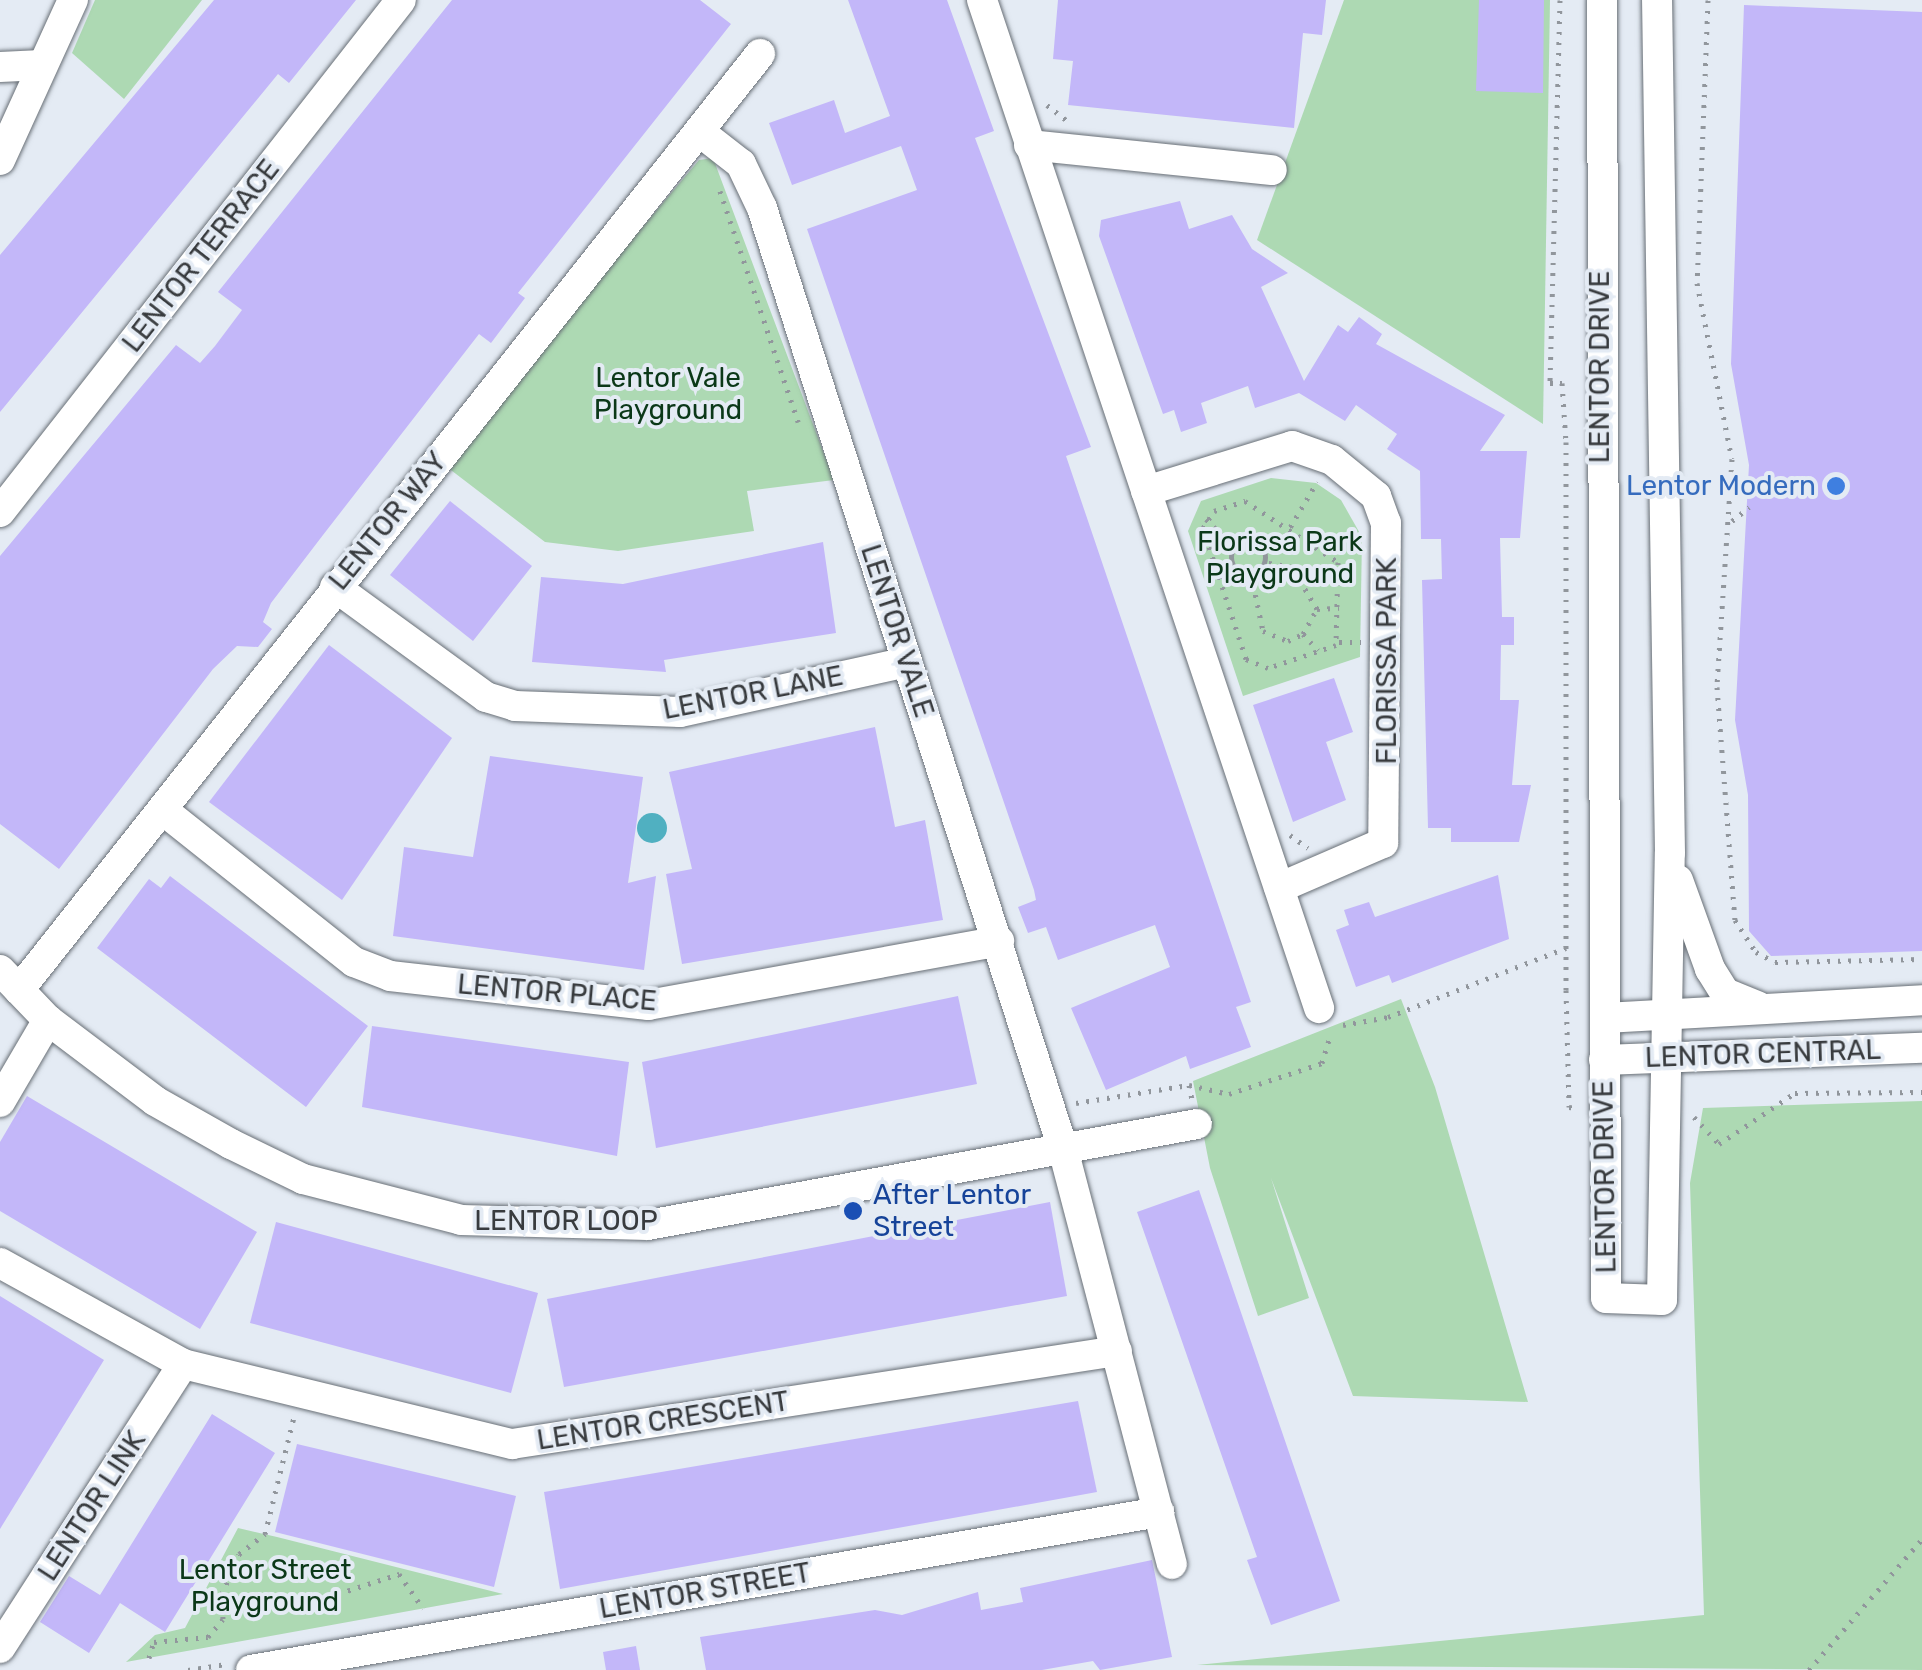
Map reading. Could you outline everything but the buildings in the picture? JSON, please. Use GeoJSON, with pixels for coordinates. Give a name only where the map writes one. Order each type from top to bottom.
{"type":"FeatureCollection","features":[{"type":"Feature","properties":{"kind":"street"},"geometry":{"type":"LineString","coordinates":[[0,160],[73,0]]}},
{"type":"Feature","properties":{"kind":"street","name":"LENTOR TERRACE"},"geometry":{"type":"LineString","coordinates":[[0,512],[401,0]]}},
{"type":"Feature","properties":{"kind":"street"},"geometry":{"type":"LineString","coordinates":[[982,0],[1319,1008]]}},
{"type":"Feature","properties":{"kind":"street","name":"LENTOR DRIVE"},"geometry":{"type":"LineString","coordinates":[[1602,0],[1606,1298],[1662,1300],[1661,1058],[1670,853],[1657,0]]}},
{"type":"Feature","properties":{"kind":"street","name":"LENTOR WAY"},"geometry":{"type":"LineString","coordinates":[[9,980],[164,810],[335,587],[760,54]]}},
{"type":"Feature","properties":{"kind":"street"},"geometry":{"type":"LineString","coordinates":[[0,67],[42,65]]}},
{"type":"Feature","properties":{"kind":"street","name":"LENTOR VALE"},"geometry":{"type":"LineString","coordinates":[[700,132],[740,164],[762,208],[1000,941],[1063,1149]]}},
{"type":"Feature","properties":{"kind":"street"},"geometry":{"type":"LineString","coordinates":[[1029,145],[1272,170]]}},
{"type":"Feature","properties":{"kind":"street","name":"FLORISSA PARK"},"geometry":{"type":"LineString","coordinates":[[1146,492],[1292,446],[1332,460],[1376,496],[1386,523],[1383,843],[1279,888]]}},
{"type":"Feature","properties":{"kind":"street","name":"LENTOR LANE"},"geometry":{"type":"LineString","coordinates":[[335,587],[445,670],[515,706],[680,712],[907,662]]}},
{"type":"Feature","properties":{"kind":"street","name":"LENTOR PLACE"},"geometry":{"type":"LineString","coordinates":[[164,810],[354,962],[390,976],[648,1005],[1000,941]]}},
{"type":"Feature","properties":{"kind":"street"},"geometry":{"type":"LineString","coordinates":[[1670,853],[1710,969],[1725,993],[1765,1009]]}},
{"type":"Feature","properties":{"kind":"street","name":"LENTOR LOOP"},"geometry":{"type":"LineString","coordinates":[[9,980],[48,1020],[155,1102],[289,1172],[461,1220],[648,1224],[1197,1124]]}},
{"type":"Feature","properties":{"kind":"street","name":"LENTOR CENTRAL"},"geometry":{"type":"LineString","coordinates":[[1605,1018],[1922,1000]]}},
{"type":"Feature","properties":{"kind":"street"},"geometry":{"type":"LineString","coordinates":[[0,1102],[48,1020]]}},
{"type":"Feature","properties":{"kind":"street","name":"LENTOR CENTRAL"},"geometry":{"type":"LineString","coordinates":[[1604,1060],[1922,1048]]}},
{"type":"Feature","properties":{"kind":"street"},"geometry":{"type":"LineString","coordinates":[[1063,1149],[1172,1564]]}},
{"type":"Feature","properties":{"kind":"street","name":"LENTOR CRESCENT"},"geometry":{"type":"LineString","coordinates":[[0,1263],[183,1364],[524,1443],[1117,1351]]}},
{"type":"Feature","properties":{"kind":"street","name":"LENTOR LINK"},"geometry":{"type":"LineString","coordinates":[[0,1648],[183,1364]]}},
{"type":"Feature","properties":{"kind":"street","name":"LENTOR STREET"},"geometry":{"type":"LineString","coordinates":[[252,1670],[1159,1512]]}},
{"type":"Feature","properties":{"kind":"path"},"geometry":{"type":"LineString","coordinates":[[1560,0],[1550,383],[1562,384],[1566,442],[1569,1108]]}},
{"type":"Feature","properties":{"kind":"path"},"geometry":{"type":"LineString","coordinates":[[1708,0],[1700,125],[1697,284],[1732,458],[1732,521],[1717,653],[1735,920],[1756,952],[1775,962],[1920,960]]}},
{"type":"Feature","properties":{"kind":"path"},"geometry":{"type":"LineString","coordinates":[[714,172],[802,436]]}},
{"type":"Feature","properties":{"kind":"path"},"geometry":{"type":"LineString","coordinates":[[1304,470],[1321,475],[1334,486]]}},
{"type":"Feature","properties":{"kind":"path"},"geometry":{"type":"LineString","coordinates":[[1285,536],[1321,475]]}},
{"type":"Feature","properties":{"kind":"path"},"geometry":{"type":"LineString","coordinates":[[1206,519],[1244,501],[1285,536],[1338,562],[1339,642]]}},
{"type":"Feature","properties":{"kind":"path"},"geometry":{"type":"LineString","coordinates":[[1732,521],[1749,506]]}},
{"type":"Feature","properties":{"kind":"path"},"geometry":{"type":"LineString","coordinates":[[1206,519],[1234,546],[1235,568],[1251,574]]}},
{"type":"Feature","properties":{"kind":"path"},"geometry":{"type":"LineString","coordinates":[[1206,519],[1246,658],[1268,668],[1339,642],[1366,642]]}},
{"type":"Feature","properties":{"kind":"path"},"geometry":{"type":"LineString","coordinates":[[1234,546],[1256,542],[1264,562]]}},
{"type":"Feature","properties":{"kind":"path"},"geometry":{"type":"LineString","coordinates":[[1251,574],[1264,562]]}},
{"type":"Feature","properties":{"kind":"path"},"geometry":{"type":"LineString","coordinates":[[1264,562],[1292,567],[1317,609]]}},
{"type":"Feature","properties":{"kind":"path"},"geometry":{"type":"LineString","coordinates":[[1251,574],[1263,631],[1288,641],[1303,634],[1317,609]]}},
{"type":"Feature","properties":{"kind":"path"},"geometry":{"type":"LineString","coordinates":[[1317,609],[1339,608]]}},
{"type":"Feature","properties":{"kind":"path"},"geometry":{"type":"LineString","coordinates":[[1366,624],[1366,660]]}},
{"type":"Feature","properties":{"kind":"path"},"geometry":{"type":"LineString","coordinates":[[1303,634],[1319,651]]}},
{"type":"Feature","properties":{"kind":"path"},"geometry":{"type":"LineString","coordinates":[[1306,843],[1316,847]]}},
{"type":"Feature","properties":{"kind":"path"},"geometry":{"type":"LineString","coordinates":[[1189,1085],[1229,1094],[1322,1063],[1333,1028],[1388,1017],[1566,948]]}},
{"type":"Feature","properties":{"kind":"path"},"geometry":{"type":"LineString","coordinates":[[1689,1111],[1719,1144],[1796,1093],[1922,1092]]}},
{"type":"Feature","properties":{"kind":"path"},"geometry":{"type":"LineString","coordinates":[[300,1392],[265,1534],[239,1554],[222,1594],[228,1608],[251,1616],[278,1596],[328,1597],[398,1574],[423,1608]]}},
{"type":"Feature","properties":{"kind":"path"},"geometry":{"type":"LineString","coordinates":[[1809,1670],[1922,1539]]}},
{"type":"Feature","properties":{"kind":"path"},"geometry":{"type":"LineString","coordinates":[[149,1658],[166,1638],[208,1637],[228,1608]]}},
{"type":"Feature","properties":{"kind":"green space"},"geometry":{"type":"Polygon","coordinates":[[[95,0],[202,0],[124,99],[72,53],[95,0]]]}},
{"type":"Feature","properties":{"kind":"green space"},"geometry":{"type":"Polygon","coordinates":[[[1344,0],[1550,0],[1543,424],[1257,240],[1344,0]]]}},
{"type":"Feature","properties":{"kind":"green space","name":"Lentor Vale Playground"},"geometry":{"type":"Polygon","coordinates":[[[713,158],[834,480],[747,491],[754,531],[618,551],[545,542],[443,464],[699,160],[713,158]]]}},
{"type":"Feature","properties":{"kind":"green space","name":"Florissa Park Playground"},"geometry":{"type":"Polygon","coordinates":[[[1271,478],[1316,483],[1341,500],[1362,537],[1360,657],[1243,696],[1188,531],[1201,501],[1271,478]]]}},
{"type":"Feature","properties":{"kind":"green space"},"geometry":{"type":"Polygon","coordinates":[[[1401,999],[1435,1087],[1528,1402],[1353,1396],[1271,1178],[1309,1298],[1258,1316],[1210,1168],[1193,1081],[1401,999]]]}},
{"type":"Feature","properties":{"kind":"green space"},"geometry":{"type":"Polygon","coordinates":[[[1922,1101],[1922,1670],[1197,1665],[1704,1615],[1690,1183],[1703,1108],[1922,1101]]]}},
{"type":"Feature","properties":{"kind":"green space","name":"Lentor Street Playground"},"geometry":{"type":"Polygon","coordinates":[[[238,1528],[503,1594],[126,1662],[155,1635],[185,1628],[238,1528]]]}},
{"type":"Feature","properties":{"kind":"water"},"geometry":{"type":"Polygon","coordinates":[[[652,813],[666,822],[667,828],[658,842],[652,843],[638,834],[637,828],[646,814],[652,813]]]}},
{"type":"Feature","properties":{"kind":"place","name":"Lentor Modern"},"geometry":{"type":"Point","coordinates":[1836,486]}},
{"type":"Feature","properties":{"kind":"place","name":"After Lentor Street"},"geometry":{"type":"Point","coordinates":[853,1211]}}]}
